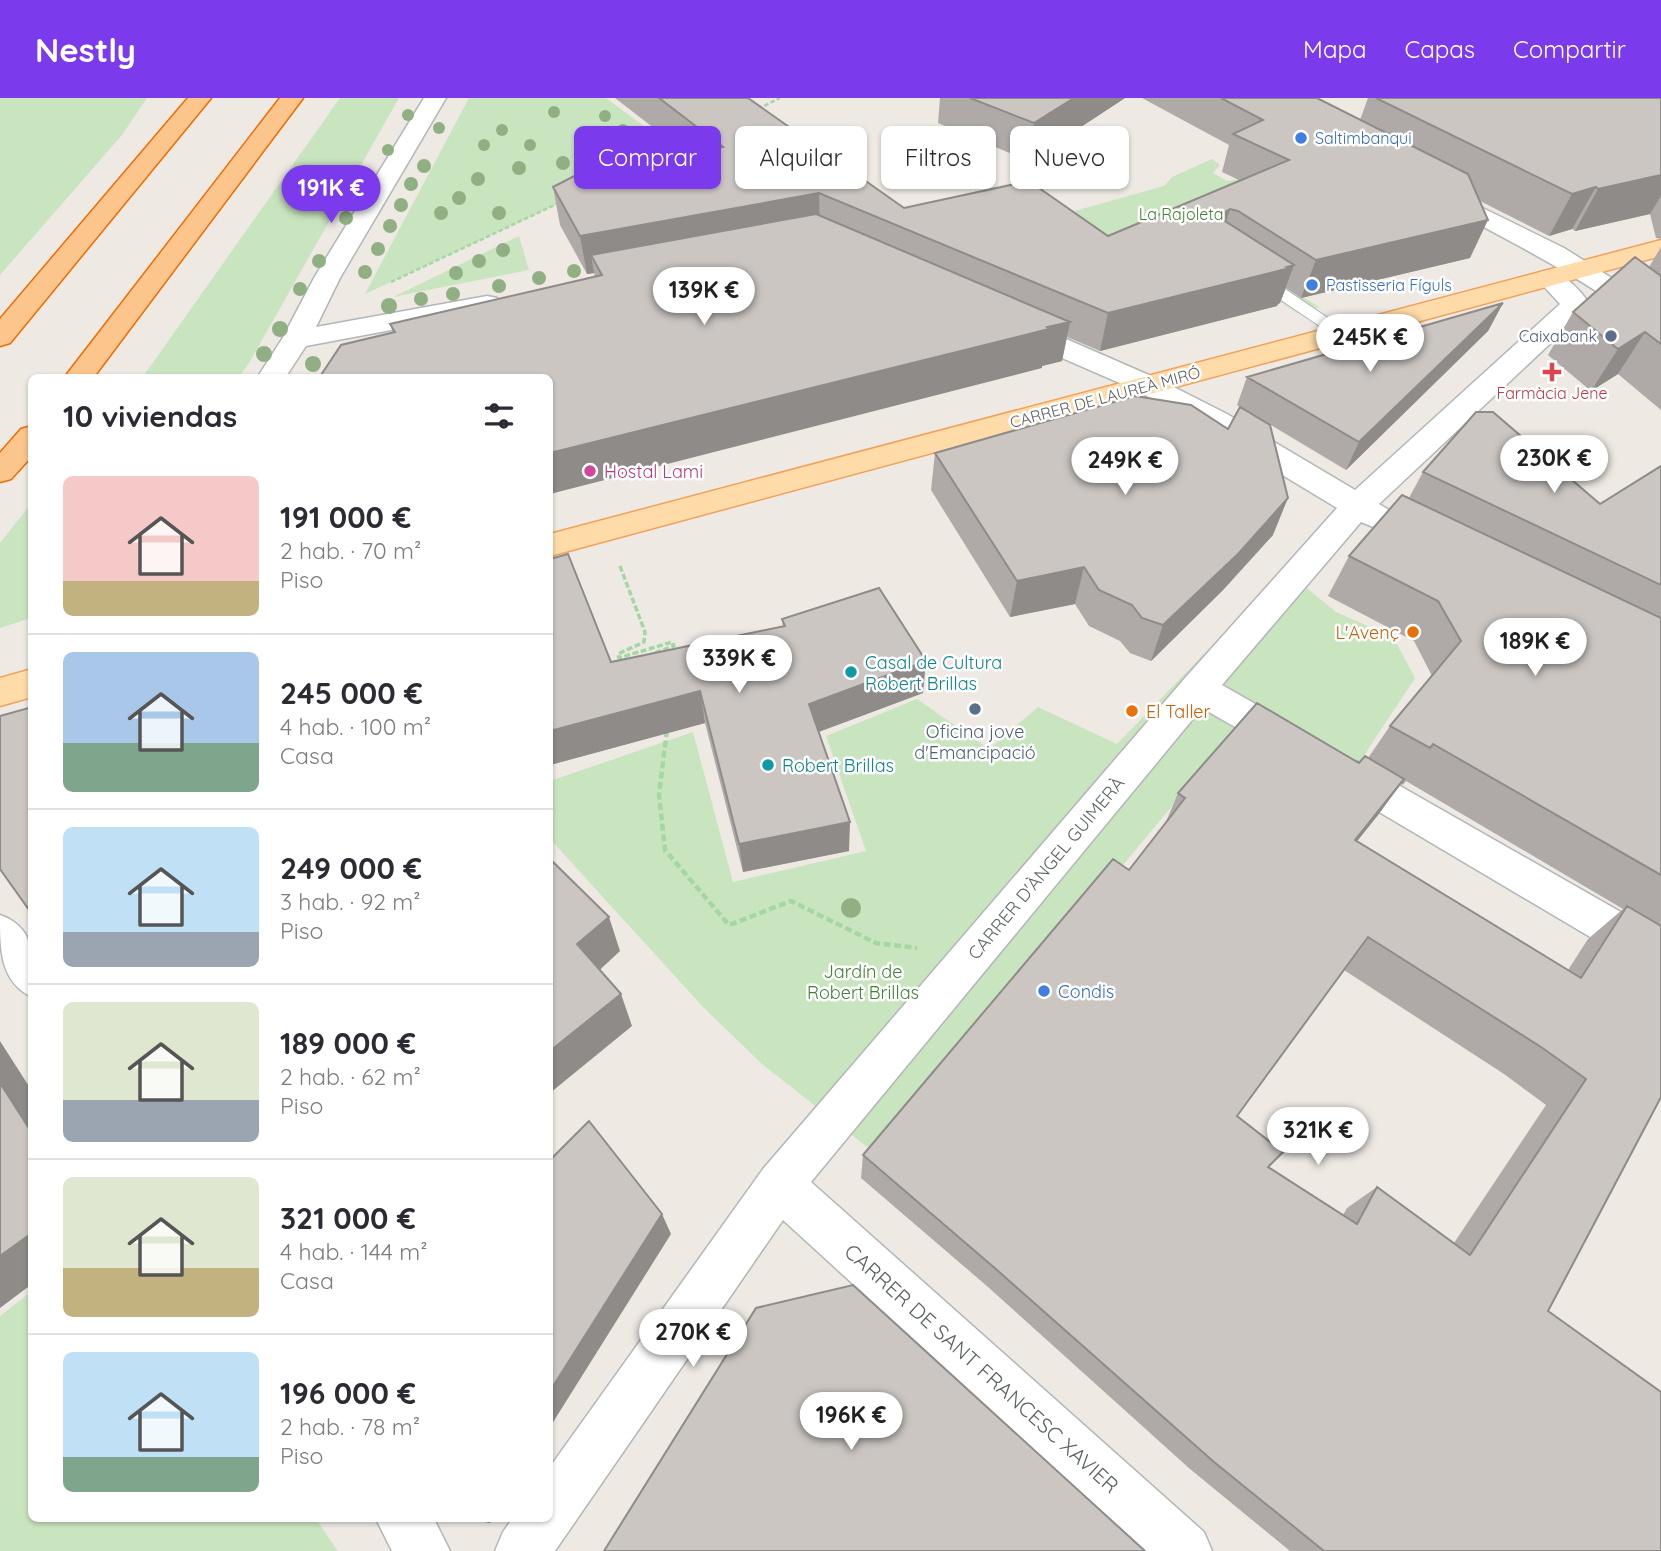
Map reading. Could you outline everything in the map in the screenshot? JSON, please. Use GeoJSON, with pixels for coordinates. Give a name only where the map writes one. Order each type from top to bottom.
{"type":"FeatureCollection","features":[{"type":"Feature","properties":{"kind":"highway"},"geometry":{"type":"LineString","coordinates":[[0,337],[200,98]]}},
{"type":"Feature","properties":{"kind":"highway"},"geometry":{"type":"LineString","coordinates":[[81,374],[292,98]]}},
{"type":"Feature","properties":{"kind":"highway"},"geometry":{"type":"LineString","coordinates":[[0,472],[28,440]]}},
{"type":"Feature","properties":{"kind":"main road","name":"CARRER DE LAUREÀ MIRÓ"},"geometry":{"type":"LineString","coordinates":[[553,544],[1661,248]]}},
{"type":"Feature","properties":{"kind":"main road"},"geometry":{"type":"LineString","coordinates":[[0,692],[28,684]]}},
{"type":"Feature","properties":{"kind":"street"},"geometry":{"type":"LineString","coordinates":[[274,374],[296,340],[327,278],[435,98]]}},
{"type":"Feature","properties":{"kind":"street"},"geometry":{"type":"LineString","coordinates":[[1418,183],[1585,268],[1631,298],[1661,322]]}},
{"type":"Feature","properties":{"kind":"street","name":"CARRER D'ÀNGEL GUIMERÀ"},"geometry":{"type":"LineString","coordinates":[[553,1508],[779,1185],[1198,688],[1356,507],[1576,304],[1549,278]]}},
{"type":"Feature","properties":{"kind":"street"},"geometry":{"type":"LineString","coordinates":[[296,340],[508,300]]}},
{"type":"Feature","properties":{"kind":"street"},"geometry":{"type":"LineString","coordinates":[[988,315],[1148,385],[1216,421],[1356,507],[1405,532]]}},
{"type":"Feature","properties":{"kind":"street"},"geometry":{"type":"LineString","coordinates":[[1198,688],[1661,957]]}},
{"type":"Feature","properties":{"kind":"street"},"geometry":{"type":"LineString","coordinates":[[0,933],[28,972]]}},
{"type":"Feature","properties":{"kind":"street","name":"CARRER DE SANT FRANCESC XAVIER"},"geometry":{"type":"LineString","coordinates":[[779,1185],[1185,1551]]}},
{"type":"Feature","properties":{"kind":"street"},"geometry":{"type":"LineString","coordinates":[[404,1522],[423,1551]]}},
{"type":"Feature","properties":{"kind":"street"},"geometry":{"type":"LineString","coordinates":[[522,1551],[542,1522]]}},
{"type":"Feature","properties":{"kind":"lane"},"geometry":{"type":"LineString","coordinates":[[1242,267],[1342,334]]}},
{"type":"Feature","properties":{"kind":"path"},"geometry":{"type":"LineString","coordinates":[[758,109],[780,98]]}},
{"type":"Feature","properties":{"kind":"path"},"geometry":{"type":"LineString","coordinates":[[390,282],[567,200]]}},
{"type":"Feature","properties":{"kind":"path"},"geometry":{"type":"LineString","coordinates":[[606,530],[645,632],[644,642],[618,654],[618,658],[672,642],[674,646],[635,661]]}},
{"type":"Feature","properties":{"kind":"path"},"geometry":{"type":"LineString","coordinates":[[668,728],[659,794],[665,850],[729,925],[791,901],[876,943],[973,955]]}},
{"type":"Feature","properties":{"kind":"green space"},"geometry":{"type":"Polygon","coordinates":[[[0,98],[147,98],[122,135],[0,275],[0,98]]]}},
{"type":"Feature","properties":{"kind":"green space"},"geometry":{"type":"Polygon","coordinates":[[[340,98],[399,98],[241,374],[145,374],[340,98]]]}},
{"type":"Feature","properties":{"kind":"green space"},"geometry":{"type":"Polygon","coordinates":[[[469,98],[606,98],[644,126],[574,126],[574,189],[589,189],[365,294],[469,98]]]}},
{"type":"Feature","properties":{"kind":"green space","name":"La Rajoleta"},"geometry":{"type":"Polygon","coordinates":[[[1212,159],[1220,165],[1213,173],[1227,181],[1251,177],[1251,264],[1319,307],[1297,313],[1236,272],[1103,264],[1035,222],[1164,186],[1172,177],[1212,159]]]}},
{"type":"Feature","properties":{"kind":"green space"},"geometry":{"type":"Polygon","coordinates":[[[519,236],[529,270],[393,297],[519,236]]]}},
{"type":"Feature","properties":{"kind":"green space"},"geometry":{"type":"Polygon","coordinates":[[[28,508],[28,619],[0,628],[0,543],[28,508]]]}},
{"type":"Feature","properties":{"kind":"green space","name":"Jardín de Robert Brillas"},"geometry":{"type":"Polygon","coordinates":[[[1285,570],[1336,612],[1393,637],[1415,678],[1359,763],[1257,704],[880,1157],[762,1064],[703,1007],[553,842],[553,780],[693,732],[733,882],[866,851],[826,736],[917,699],[989,749],[1038,707],[1117,744],[1285,570]]]}},
{"type":"Feature","properties":{"kind":"green space"},"geometry":{"type":"Polygon","coordinates":[[[28,1294],[28,1522],[318,1522],[338,1551],[0,1551],[0,1316],[28,1294]]]}},
{"type":"Feature","properties":{"kind":"building"},"geometry":{"type":"Polygon","coordinates":[[[659,98],[748,98],[788,126],[735,126],[735,189],[867,189],[867,182],[904,208],[1010,185],[1010,189],[1040,189],[1108,236],[1289,160],[1233,134],[1263,120],[1221,98],[1317,98],[1468,174],[1488,220],[1316,260],[1238,211],[1230,209],[1222,214],[1225,221],[1294,265],[1108,313],[819,193],[580,236],[553,187],[574,176],[574,189],[721,189],[721,126],[696,126],[659,98]]]}},
{"type":"Feature","properties":{"kind":"building"},"geometry":{"type":"Polygon","coordinates":[[[970,98],[1074,98],[1034,123],[970,98]]]}},
{"type":"Feature","properties":{"kind":"building"},"geometry":{"type":"Polygon","coordinates":[[[1376,98],[1661,98],[1661,175],[1572,194],[1376,98]]]}},
{"type":"Feature","properties":{"kind":"building"},"geometry":{"type":"Polygon","coordinates":[[[816,214],[1070,322],[553,452],[553,374],[322,374],[341,345],[395,332],[390,324],[602,275],[591,255],[816,214]]]}},
{"type":"Feature","properties":{"kind":"building"},"geometry":{"type":"Polygon","coordinates":[[[1635,257],[1661,276],[1661,344],[1645,332],[1618,349],[1573,312],[1635,257]]]}},
{"type":"Feature","properties":{"kind":"building"},"geometry":{"type":"Polygon","coordinates":[[[1503,303],[1359,442],[1247,377],[1503,303]]]}},
{"type":"Feature","properties":{"kind":"building"},"geometry":{"type":"Polygon","coordinates":[[[1135,396],[1191,405],[1228,429],[1240,407],[1270,425],[1288,498],[1238,554],[1163,625],[1142,618],[1132,605],[1099,590],[1084,567],[1017,581],[935,453],[1135,396]]]}},
{"type":"Feature","properties":{"kind":"building"},"geometry":{"type":"Polygon","coordinates":[[[1476,412],[1493,412],[1600,504],[1661,466],[1661,585],[1423,472],[1476,412]]]}},
{"type":"Feature","properties":{"kind":"building"},"geometry":{"type":"Polygon","coordinates":[[[1402,495],[1661,618],[1661,875],[1433,744],[1430,748],[1390,726],[1461,641],[1438,601],[1349,556],[1402,495]]]}},
{"type":"Feature","properties":{"kind":"building"},"geometry":{"type":"Polygon","coordinates":[[[568,554],[611,662],[785,626],[782,619],[879,588],[926,661],[809,704],[850,822],[739,844],[700,691],[553,730],[553,558],[568,554]]]}},
{"type":"Feature","properties":{"kind":"building"},"geometry":{"type":"Polygon","coordinates":[[[1257,703],[1359,763],[1365,756],[1404,779],[1355,840],[1581,978],[1627,906],[1661,926],[1661,1097],[1548,1311],[1661,1392],[1661,1551],[1324,1551],[1214,1462],[863,1155],[1113,859],[1129,870],[1185,798],[1178,793],[1257,703]],[[1368,937],[1237,1116],[1283,1152],[1268,1167],[1357,1224],[1377,1187],[1470,1255],[1586,1079],[1541,1047],[1368,937]]]}},
{"type":"Feature","properties":{"kind":"building"},"geometry":{"type":"Polygon","coordinates":[[[28,708],[28,908],[0,869],[0,716],[28,708]]]}},
{"type":"Feature","properties":{"kind":"building"},"geometry":{"type":"Polygon","coordinates":[[[553,862],[609,917],[577,944],[621,994],[553,1049],[553,862]]]}},
{"type":"Feature","properties":{"kind":"building"},"geometry":{"type":"Polygon","coordinates":[[[0,1083],[28,1127],[28,1236],[0,1256],[0,1083]]]}},
{"type":"Feature","properties":{"kind":"building"},"geometry":{"type":"Polygon","coordinates":[[[589,1121],[662,1214],[553,1386],[553,1157],[589,1121]]]}},
{"type":"Feature","properties":{"kind":"building"},"geometry":{"type":"Polygon","coordinates":[[[853,1285],[1145,1551],[604,1551],[756,1308],[853,1285]]]}},
{"type":"Feature","properties":{"kind":"place","name":"Saltimbanqui"},"geometry":{"type":"Point","coordinates":[1301,138]}},
{"type":"Feature","properties":{"kind":"place","name":"Pastisseria Fíguls"},"geometry":{"type":"Point","coordinates":[1312,285]}},
{"type":"Feature","properties":{"kind":"place","name":"Caixabank"},"geometry":{"type":"Point","coordinates":[1611,336]}},
{"type":"Feature","properties":{"kind":"place","name":"Farmàcia Jene"},"geometry":{"type":"Point","coordinates":[1552,372]}},
{"type":"Feature","properties":{"kind":"place","name":"Hostal Lami"},"geometry":{"type":"Point","coordinates":[590,471]}},
{"type":"Feature","properties":{"kind":"place","name":"L'Avenç"},"geometry":{"type":"Point","coordinates":[1413,632]}},
{"type":"Feature","properties":{"kind":"place","name":"Casal de Cultura Robert Brillas"},"geometry":{"type":"Point","coordinates":[851,672]}},
{"type":"Feature","properties":{"kind":"place","name":"Oficina jove d'Emancipació"},"geometry":{"type":"Point","coordinates":[975,709]}},
{"type":"Feature","properties":{"kind":"place","name":"El Taller"},"geometry":{"type":"Point","coordinates":[1132,711]}},
{"type":"Feature","properties":{"kind":"place","name":"Robert Brillas"},"geometry":{"type":"Point","coordinates":[768,765]}},
{"type":"Feature","properties":{"kind":"place","name":"Condis"},"geometry":{"type":"Point","coordinates":[1044,991]}}]}
